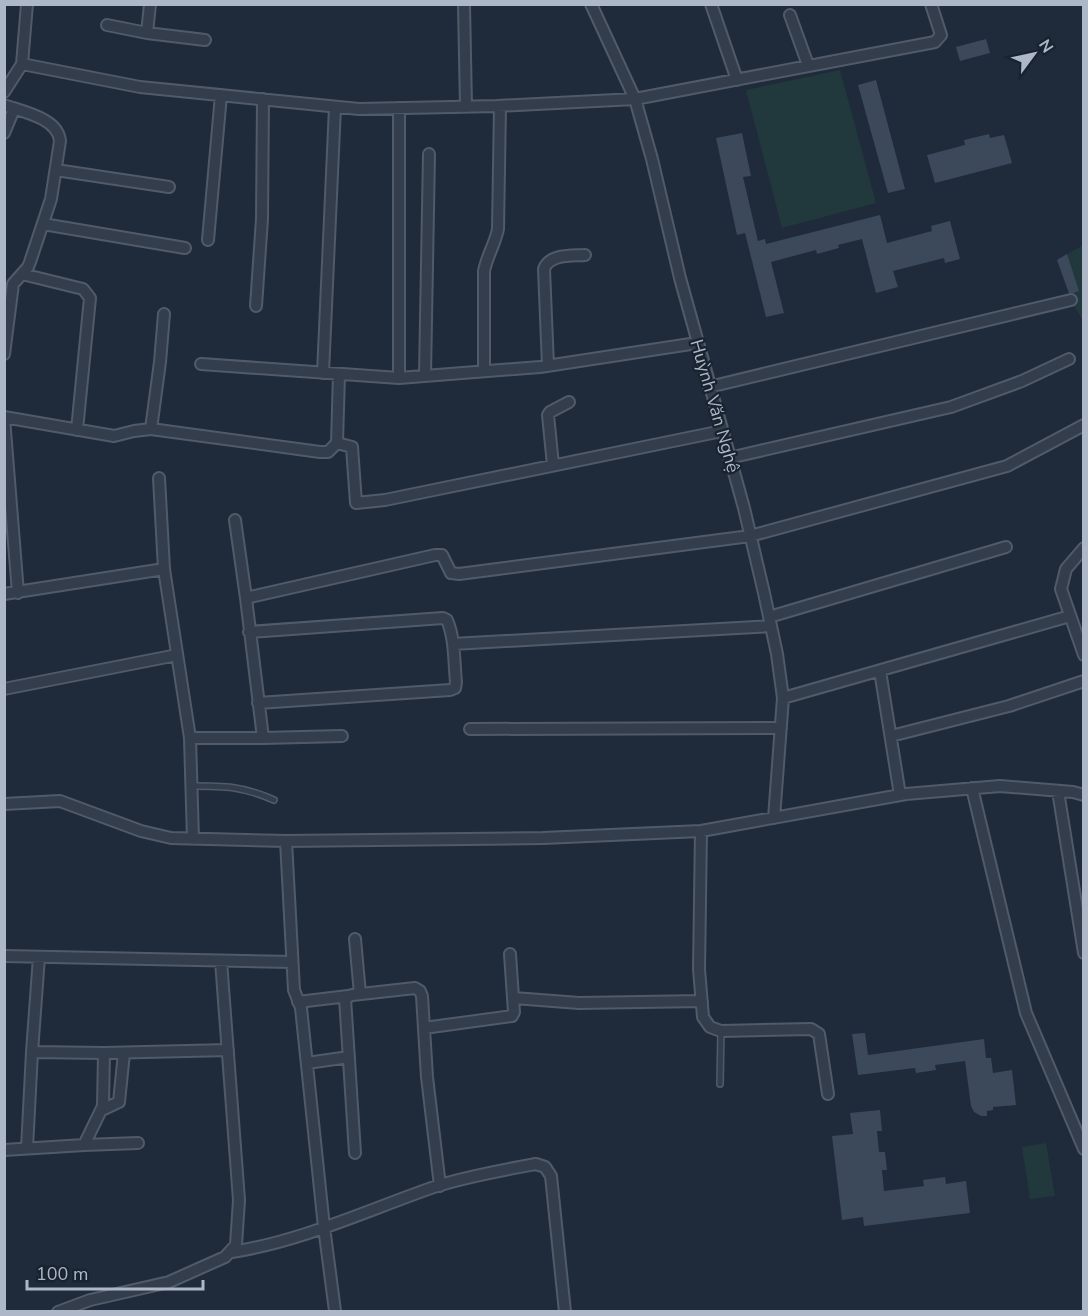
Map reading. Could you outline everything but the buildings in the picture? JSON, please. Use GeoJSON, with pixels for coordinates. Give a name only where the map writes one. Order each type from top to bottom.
{"type":"FeatureCollection","features":[{"type":"Feature","properties":{"kind":"street"},"geometry":{"type":"LineString","coordinates":[[4,92],[22,64],[27,4]]}},
{"type":"Feature","properties":{"kind":"street"},"geometry":{"type":"LineString","coordinates":[[147,33],[150,4]]}},
{"type":"Feature","properties":{"kind":"street","name":"Huỳnh Văn Nghệ"},"geometry":{"type":"LineString","coordinates":[[591,4],[635,99],[697,343],[750,536],[770,621],[783,698],[774,818]]}},
{"type":"Feature","properties":{"kind":"street"},"geometry":{"type":"LineString","coordinates":[[711,4],[737,80]]}},
{"type":"Feature","properties":{"kind":"street"},"geometry":{"type":"LineString","coordinates":[[22,64],[141,87],[358,109],[500,106],[635,99],[935,42],[941,35],[931,4]]}},
{"type":"Feature","properties":{"kind":"street"},"geometry":{"type":"LineString","coordinates":[[464,5],[466,107]]}},
{"type":"Feature","properties":{"kind":"street"},"geometry":{"type":"LineString","coordinates":[[790,15],[808,66]]}},
{"type":"Feature","properties":{"kind":"street"},"geometry":{"type":"LineString","coordinates":[[107,25],[147,33],[205,40]]}},
{"type":"Feature","properties":{"kind":"street"},"geometry":{"type":"LineString","coordinates":[[208,240],[221,95]]}},
{"type":"Feature","properties":{"kind":"street"},"geometry":{"type":"LineString","coordinates":[[256,306],[262,219],[263,99]]}},
{"type":"Feature","properties":{"kind":"street"},"geometry":{"type":"LineString","coordinates":[[484,371],[484,270],[495,245],[498,230],[500,106]]}},
{"type":"Feature","properties":{"kind":"street"},"geometry":{"type":"LineString","coordinates":[[4,133],[9,107],[47,122],[56,127],[60,133],[51,199],[30,262],[13,284],[4,354]]}},
{"type":"Feature","properties":{"kind":"street"},"geometry":{"type":"LineString","coordinates":[[324,373],[336,107]]}},
{"type":"Feature","properties":{"kind":"street"},"geometry":{"type":"LineString","coordinates":[[399,108],[399,378]]}},
{"type":"Feature","properties":{"kind":"street"},"geometry":{"type":"LineString","coordinates":[[425,375],[429,154]]}},
{"type":"Feature","properties":{"kind":"street"},"geometry":{"type":"LineString","coordinates":[[56,170],[169,188]]}},
{"type":"Feature","properties":{"kind":"street"},"geometry":{"type":"LineString","coordinates":[[43,224],[185,248]]}},
{"type":"Feature","properties":{"kind":"street"},"geometry":{"type":"LineString","coordinates":[[548,366],[544,268],[546,262],[553,258],[585,255]]}},
{"type":"Feature","properties":{"kind":"street"},"geometry":{"type":"LineString","coordinates":[[22,273],[83,289],[90,298],[77,430]]}},
{"type":"Feature","properties":{"kind":"street"},"geometry":{"type":"LineString","coordinates":[[709,387],[1071,300]]}},
{"type":"Feature","properties":{"kind":"street"},"geometry":{"type":"LineString","coordinates":[[151,429],[164,314]]}},
{"type":"Feature","properties":{"kind":"street"},"geometry":{"type":"LineString","coordinates":[[201,364],[399,378],[548,366],[697,343]]}},
{"type":"Feature","properties":{"kind":"street"},"geometry":{"type":"LineString","coordinates":[[729,458],[951,407],[1023,381],[1069,359]]}},
{"type":"Feature","properties":{"kind":"street"},"geometry":{"type":"LineString","coordinates":[[18,593],[4,417],[114,436],[151,429],[328,452],[337,443],[339,374]]}},
{"type":"Feature","properties":{"kind":"street"},"geometry":{"type":"LineString","coordinates":[[553,465],[548,415],[569,402]]}},
{"type":"Feature","properties":{"kind":"street"},"geometry":{"type":"LineString","coordinates":[[246,598],[435,555],[442,555],[451,573],[459,574],[750,536],[1007,466],[1083,425]]}},
{"type":"Feature","properties":{"kind":"street"},"geometry":{"type":"LineString","coordinates":[[337,443],[352,447],[356,503],[385,500],[722,431]]}},
{"type":"Feature","properties":{"kind":"street"},"geometry":{"type":"LineString","coordinates":[[159,478],[165,569],[190,738],[194,839]]}},
{"type":"Feature","properties":{"kind":"street"},"geometry":{"type":"LineString","coordinates":[[235,520],[262,738]]}},
{"type":"Feature","properties":{"kind":"street"},"geometry":{"type":"LineString","coordinates":[[453,644],[770,621],[1006,547]]}},
{"type":"Feature","properties":{"kind":"street"},"geometry":{"type":"LineString","coordinates":[[1083,548],[1066,569],[1061,589],[1083,655]]}},
{"type":"Feature","properties":{"kind":"street"},"geometry":{"type":"LineString","coordinates":[[4,594],[165,569]]}},
{"type":"Feature","properties":{"kind":"street"},"geometry":{"type":"LineString","coordinates":[[783,698],[1070,616]]}},
{"type":"Feature","properties":{"kind":"street"},"geometry":{"type":"LineString","coordinates":[[249,632],[443,618],[449,625],[453,644],[456,682],[454,688],[450,690],[258,703]]}},
{"type":"Feature","properties":{"kind":"street"},"geometry":{"type":"LineString","coordinates":[[4,689],[177,655]]}},
{"type":"Feature","properties":{"kind":"street"},"geometry":{"type":"LineString","coordinates":[[880,671],[900,795]]}},
{"type":"Feature","properties":{"kind":"street"},"geometry":{"type":"LineString","coordinates":[[891,736],[1009,706],[1083,681]]}},
{"type":"Feature","properties":{"kind":"street"},"geometry":{"type":"LineString","coordinates":[[470,729],[781,728]]}},
{"type":"Feature","properties":{"kind":"street"},"geometry":{"type":"LineString","coordinates":[[190,738],[342,736]]}},
{"type":"Feature","properties":{"kind":"street"},"geometry":{"type":"LineString","coordinates":[[4,804],[60,801],[141,831],[171,838],[286,841],[543,838],[701,831],[900,795],[1000,786],[1083,795]]}},
{"type":"Feature","properties":{"kind":"street"},"geometry":{"type":"LineString","coordinates":[[972,789],[1026,1013],[1083,1149]]}},
{"type":"Feature","properties":{"kind":"street"},"geometry":{"type":"LineString","coordinates":[[1058,791],[1083,953]]}},
{"type":"Feature","properties":{"kind":"street"},"geometry":{"type":"LineString","coordinates":[[701,831],[699,969],[703,1017],[710,1027],[721,1031],[797,1028],[816,1031],[819,1034],[828,1094]]}},
{"type":"Feature","properties":{"kind":"street"},"geometry":{"type":"LineString","coordinates":[[286,841],[294,990],[298,1002],[307,1063],[335,1311]]}},
{"type":"Feature","properties":{"kind":"street"},"geometry":{"type":"LineString","coordinates":[[355,939],[360,994]]}},
{"type":"Feature","properties":{"kind":"street"},"geometry":{"type":"LineString","coordinates":[[424,1028],[512,1016],[514,998],[510,954]]}},
{"type":"Feature","properties":{"kind":"street"},"geometry":{"type":"LineString","coordinates":[[4,956],[292,962]]}},
{"type":"Feature","properties":{"kind":"street"},"geometry":{"type":"LineString","coordinates":[[27,1149],[39,957]]}},
{"type":"Feature","properties":{"kind":"street"},"geometry":{"type":"LineString","coordinates":[[221,961],[239,1200],[238,1237],[232,1252]]}},
{"type":"Feature","properties":{"kind":"street"},"geometry":{"type":"LineString","coordinates":[[298,1002],[415,988],[420,991],[427,1077],[440,1186]]}},
{"type":"Feature","properties":{"kind":"street"},"geometry":{"type":"LineString","coordinates":[[348,996],[345,998],[356,1152]]}},
{"type":"Feature","properties":{"kind":"street"},"geometry":{"type":"LineString","coordinates":[[514,998],[579,1003],[702,1001]]}},
{"type":"Feature","properties":{"kind":"street"},"geometry":{"type":"LineString","coordinates":[[32,1052],[124,1053],[228,1050]]}},
{"type":"Feature","properties":{"kind":"street"},"geometry":{"type":"LineString","coordinates":[[84,1145],[102,1110],[104,1053]]}},
{"type":"Feature","properties":{"kind":"street"},"geometry":{"type":"LineString","coordinates":[[102,1110],[119,1102],[124,1053]]}},
{"type":"Feature","properties":{"kind":"street"},"geometry":{"type":"LineString","coordinates":[[307,1063],[350,1057]]}},
{"type":"Feature","properties":{"kind":"street"},"geometry":{"type":"LineString","coordinates":[[4,1150],[138,1143]]}},
{"type":"Feature","properties":{"kind":"street"},"geometry":{"type":"LineString","coordinates":[[58,1311],[90,1300],[169,1282],[210,1266],[232,1252],[281,1242],[440,1186],[475,1176],[536,1164],[545,1167],[551,1176],[565,1311]]}},
{"type":"Feature","properties":{"kind":"lane"},"geometry":{"type":"LineString","coordinates":[[191,786],[233,786],[252,790],[274,800]]}},
{"type":"Feature","properties":{"kind":"lane"},"geometry":{"type":"LineString","coordinates":[[720,1084],[721,1031]]}},
{"type":"Feature","properties":{"kind":"green space"},"geometry":{"type":"Polygon","coordinates":[[[840,70],[876,203],[782,228],[746,90],[840,70]]]}},
{"type":"Feature","properties":{"kind":"green space"},"geometry":{"type":"Polygon","coordinates":[[[1083,245],[1083,321],[1071,300],[1057,260],[1083,245]]]}},
{"type":"Feature","properties":{"kind":"green space"},"geometry":{"type":"Polygon","coordinates":[[[1046,1143],[1055,1196],[1030,1199],[1022,1147],[1046,1143]]]}}]}
